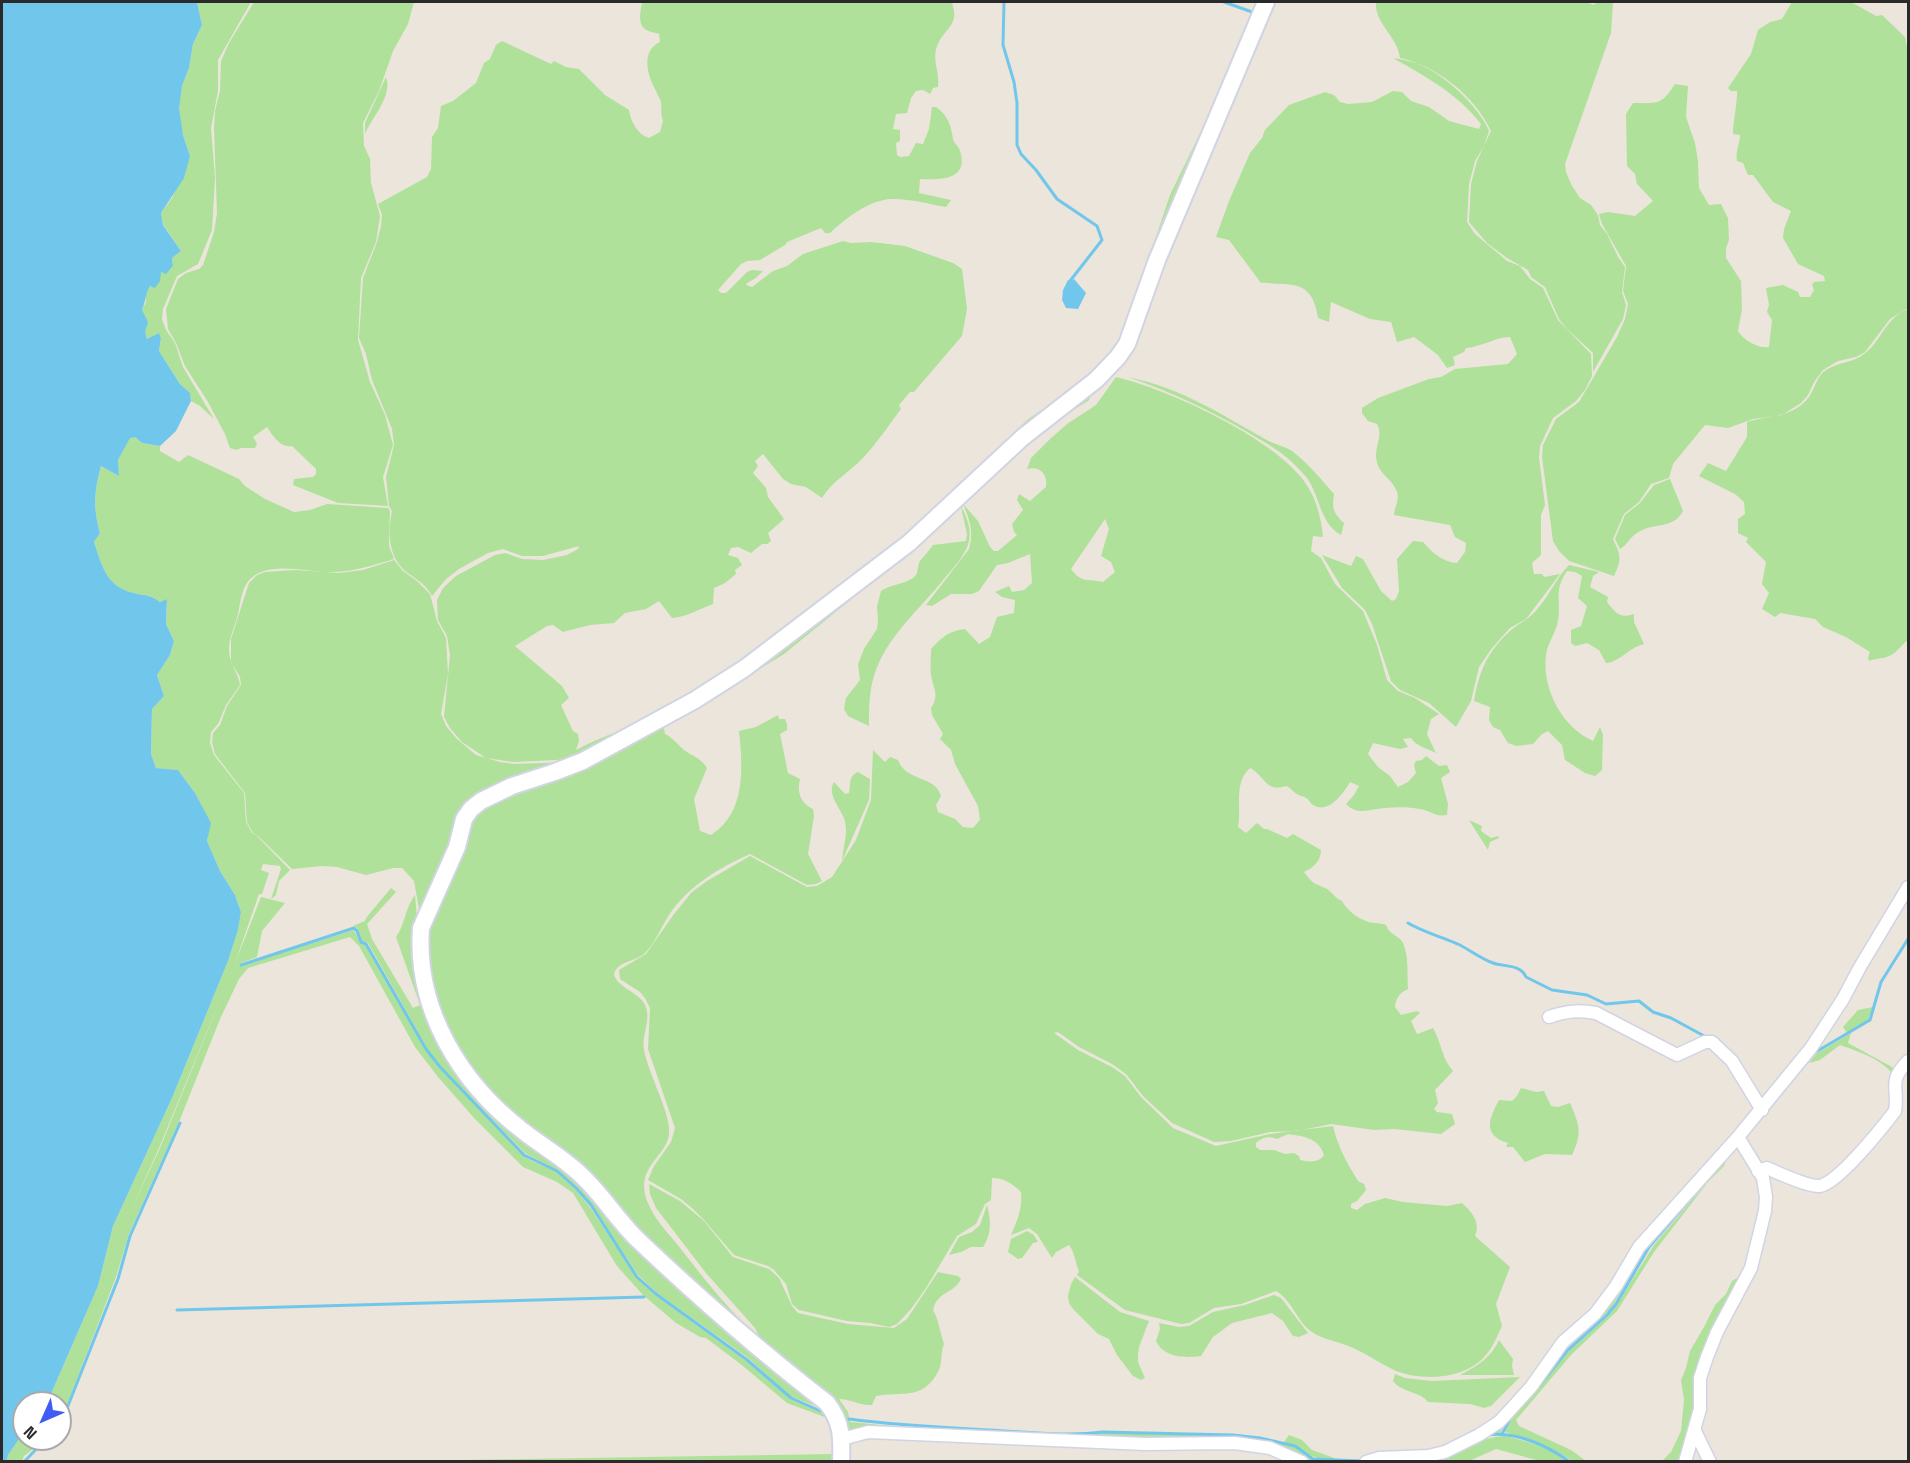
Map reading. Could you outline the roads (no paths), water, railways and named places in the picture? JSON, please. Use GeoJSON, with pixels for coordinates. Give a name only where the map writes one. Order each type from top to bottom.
{"type":"FeatureCollection","features":[{"type":"Feature","properties":{"kind":"street"},"geometry":{"type":"LineString","coordinates":[[841,1461],[842,1439],[838,1419],[827,1403],[767,1355],[636,1238],[585,1178],[521,1130],[460,1068],[445,1041],[430,1005],[420,942],[422,928],[454,855],[464,819],[471,809],[512,786],[583,761],[695,700],[745,668],[909,543],[1023,437],[1096,380],[1118,357],[1127,344],[1157,260],[1266,2]]}},
{"type":"Feature","properties":{"kind":"street"},"geometry":{"type":"LineString","coordinates":[[1366,1461],[1379,1458],[1428,1456],[1445,1452],[1499,1422],[1531,1387],[1563,1342],[1596,1314],[1639,1247],[1762,1110],[1811,1048],[1843,999],[1908,887]]}},
{"type":"Feature","properties":{"kind":"street"},"geometry":{"type":"LineString","coordinates":[[1550,1017],[1575,1010],[1596,1013],[1677,1055],[1705,1042],[1712,1042],[1732,1061],[1762,1110]]}},
{"type":"Feature","properties":{"kind":"street"},"geometry":{"type":"LineString","coordinates":[[1758,1171],[1767,1168],[1812,1186],[1827,1184],[1861,1152],[1896,1111],[1897,1072],[1908,1061]]}},
{"type":"Feature","properties":{"kind":"street"},"geometry":{"type":"LineString","coordinates":[[1685,1461],[1700,1409],[1700,1378],[1717,1332],[1751,1268],[1765,1204],[1763,1178],[1738,1137]]}},
{"type":"Feature","properties":{"kind":"street"},"geometry":{"type":"LineString","coordinates":[[1695,1431],[1710,1461]]}},
{"type":"Feature","properties":{"kind":"street"},"geometry":{"type":"LineString","coordinates":[[842,1439],[868,1432],[1145,1444],[1235,1443],[1270,1448],[1302,1461]]}},
{"type":"Feature","properties":{"kind":"water"},"geometry":{"type":"Polygon","coordinates":[[[2,2],[197,2],[202,25],[193,44],[179,108],[183,135],[190,156],[184,178],[161,213],[163,225],[181,251],[172,258],[173,266],[166,274],[161,272],[160,281],[155,288],[150,286],[142,310],[148,322],[145,332],[147,339],[159,333],[161,338],[159,351],[180,384],[190,393],[191,401],[176,431],[160,446],[142,443],[135,437],[130,438],[118,460],[119,476],[101,466],[95,500],[100,533],[94,542],[104,569],[119,587],[152,597],[160,602],[167,599],[166,624],[174,641],[170,655],[157,675],[164,696],[152,709],[151,754],[156,768],[178,770],[195,793],[211,823],[207,841],[220,871],[235,895],[241,912],[228,961],[172,1098],[113,1226],[98,1286],[52,1391],[12,1391],[12,1449],[7,1462],[2,1461],[2,2]]]}},
{"type":"Feature","properties":{"kind":"water"},"geometry":{"type":"Polygon","coordinates":[[[1074,279],[1086,293],[1078,309],[1066,308],[1062,300],[1063,290],[1068,280],[1070,282],[1074,279]]]}},
{"type":"Feature","properties":{"kind":"waterway"},"geometry":{"type":"LineString","coordinates":[[1004,2],[1003,45],[1014,82],[1017,103],[1017,145],[1021,154],[1057,199],[1097,226],[1102,240],[1070,281]]}},
{"type":"Feature","properties":{"kind":"waterway"},"geometry":{"type":"LineString","coordinates":[[1224,2],[1252,12]]}},
{"type":"Feature","properties":{"kind":"waterway"},"geometry":{"type":"LineString","coordinates":[[1408,923],[1460,945],[1489,961],[1516,968],[1526,977],[1552,990],[1587,995],[1606,1004],[1639,1001],[1653,1012],[1671,1018],[1706,1037]]}},
{"type":"Feature","properties":{"kind":"waterway"},"geometry":{"type":"LineString","coordinates":[[241,965],[354,928],[361,942],[366,944],[426,1049],[440,1067],[524,1155],[557,1171],[576,1188],[591,1205],[637,1277],[656,1294],[746,1359],[791,1398],[825,1413]]}},
{"type":"Feature","properties":{"kind":"waterway"},"geometry":{"type":"LineString","coordinates":[[1756,1124],[1814,1053],[1870,1020],[1881,982],[1908,939]]}},
{"type":"Feature","properties":{"kind":"waterway"},"geometry":{"type":"LineString","coordinates":[[72,1396],[118,1279],[130,1236],[180,1123]]}},
{"type":"Feature","properties":{"kind":"waterway"},"geometry":{"type":"LineString","coordinates":[[1539,1386],[1567,1351],[1608,1314],[1649,1247],[1693,1196]]}},
{"type":"Feature","properties":{"kind":"waterway"},"geometry":{"type":"LineString","coordinates":[[177,1310],[644,1297]]}},
{"type":"Feature","properties":{"kind":"waterway"},"geometry":{"type":"LineString","coordinates":[[1502,1434],[1511,1417],[1529,1398]]}},
{"type":"Feature","properties":{"kind":"waterway"},"geometry":{"type":"LineString","coordinates":[[849,1419],[1042,1433],[1233,1435],[1295,1446],[1313,1459],[1362,1461]]}},
{"type":"Feature","properties":{"kind":"waterway"},"geometry":{"type":"LineString","coordinates":[[1488,1435],[1510,1435],[1531,1441],[1552,1450],[1570,1462]]}},
{"type":"Feature","properties":{"kind":"waterway"},"geometry":{"type":"LineString","coordinates":[[24,1462],[34,1451]]}}]}
